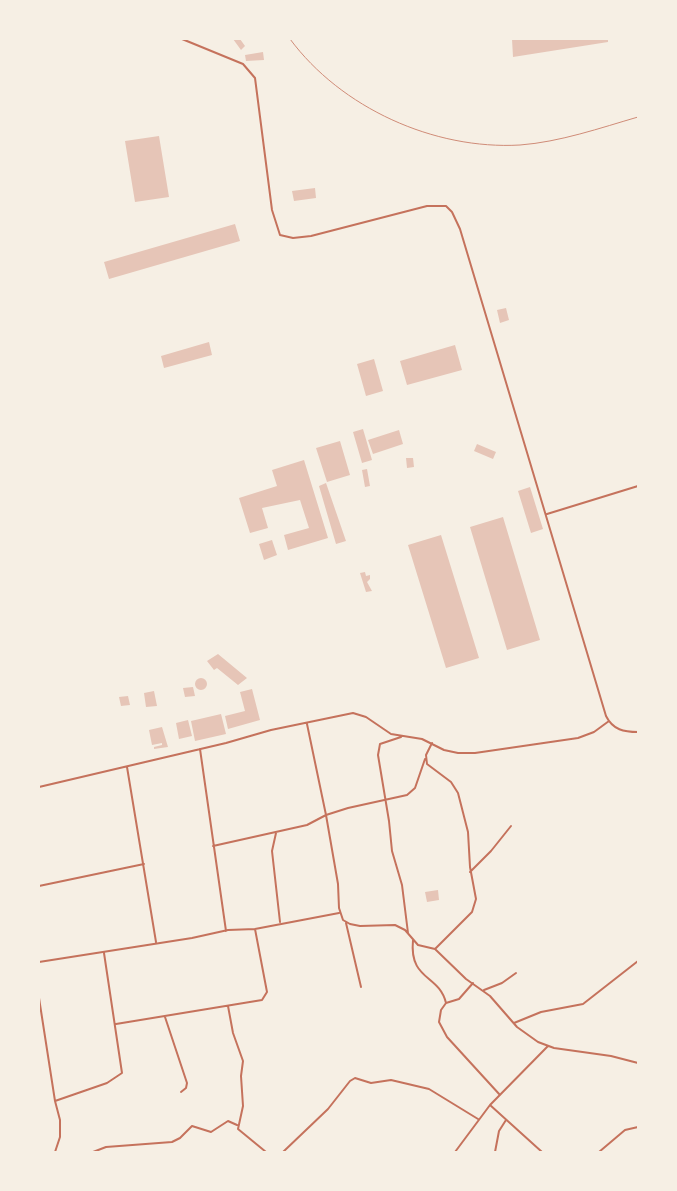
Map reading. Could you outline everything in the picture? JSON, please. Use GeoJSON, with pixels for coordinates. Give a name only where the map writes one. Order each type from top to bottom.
{"type":"FeatureCollection","features":[{"type":"Feature","properties":{"kind":"street"},"geometry":{"type":"LineString","coordinates":[[182,39],[243,64],[255,78],[272,210],[280,235],[289,238],[311,236],[427,206],[442,205],[452,212],[460,229],[488,316],[528,458],[547,514],[609,721],[620,730],[638,732]]}},
{"type":"Feature","properties":{"kind":"street"},"geometry":{"type":"LineString","coordinates":[[547,514],[638,486]]}},
{"type":"Feature","properties":{"kind":"street"},"geometry":{"type":"LineString","coordinates":[[39,787],[127,767],[271,730],[357,713],[366,717],[385,731],[417,738],[451,752],[475,753],[578,738],[594,732],[609,721]]}},
{"type":"Feature","properties":{"kind":"street"},"geometry":{"type":"LineString","coordinates":[[307,724],[326,815],[338,884],[340,912],[346,923],[361,987]]}},
{"type":"Feature","properties":{"kind":"street"},"geometry":{"type":"LineString","coordinates":[[402,736],[383,742],[378,747],[392,851],[402,885],[408,933]]}},
{"type":"Feature","properties":{"kind":"street"},"geometry":{"type":"LineString","coordinates":[[213,846],[311,824],[326,815],[357,805],[386,801],[414,791],[432,743]]}},
{"type":"Feature","properties":{"kind":"street"},"geometry":{"type":"LineString","coordinates":[[200,749],[226,931]]}},
{"type":"Feature","properties":{"kind":"street"},"geometry":{"type":"LineString","coordinates":[[425,758],[429,767],[451,782],[458,793],[469,838],[470,872],[476,899],[474,909],[435,949]]}},
{"type":"Feature","properties":{"kind":"street"},"geometry":{"type":"LineString","coordinates":[[127,767],[156,943]]}},
{"type":"Feature","properties":{"kind":"street"},"geometry":{"type":"LineString","coordinates":[[470,872],[495,847],[511,826]]}},
{"type":"Feature","properties":{"kind":"street"},"geometry":{"type":"LineString","coordinates":[[276,832],[272,851],[280,922]]}},
{"type":"Feature","properties":{"kind":"street"},"geometry":{"type":"LineString","coordinates":[[39,886],[144,864]]}},
{"type":"Feature","properties":{"kind":"street"},"geometry":{"type":"LineString","coordinates":[[39,962],[226,931],[255,929],[280,922],[340,912]]}},
{"type":"Feature","properties":{"kind":"street"},"geometry":{"type":"LineString","coordinates":[[346,923],[360,926],[395,925],[408,933],[418,945],[435,949],[484,990],[513,1024],[526,1036],[548,1046],[611,1056],[638,1063]]}},
{"type":"Feature","properties":{"kind":"street"},"geometry":{"type":"LineString","coordinates":[[116,1024],[258,1002],[266,997],[266,985],[255,929]]}},
{"type":"Feature","properties":{"kind":"street"},"geometry":{"type":"LineString","coordinates":[[413,939],[412,952],[415,966],[438,988],[446,1003]]}},
{"type":"Feature","properties":{"kind":"street"},"geometry":{"type":"LineString","coordinates":[[55,1101],[107,1082],[122,1073],[104,952]]}},
{"type":"Feature","properties":{"kind":"street"},"geometry":{"type":"LineString","coordinates":[[513,1024],[542,1012],[583,1004],[638,961]]}},
{"type":"Feature","properties":{"kind":"street"},"geometry":{"type":"LineString","coordinates":[[484,990],[502,983],[516,973]]}},
{"type":"Feature","properties":{"kind":"street"},"geometry":{"type":"LineString","coordinates":[[474,983],[459,999],[446,1003],[439,1017],[443,1032],[500,1095]]}},
{"type":"Feature","properties":{"kind":"street"},"geometry":{"type":"LineString","coordinates":[[39,998],[61,1128],[55,1152]]}},
{"type":"Feature","properties":{"kind":"street"},"geometry":{"type":"LineString","coordinates":[[228,1006],[233,1034],[242,1061],[243,1106],[238,1126]]}},
{"type":"Feature","properties":{"kind":"street"},"geometry":{"type":"LineString","coordinates":[[164,1016],[187,1083],[186,1088],[181,1092]]}},
{"type":"Feature","properties":{"kind":"street"},"geometry":{"type":"LineString","coordinates":[[455,1152],[478,1118],[548,1046]]}},
{"type":"Feature","properties":{"kind":"street"},"geometry":{"type":"LineString","coordinates":[[283,1152],[320,1117],[350,1081],[355,1078],[371,1083],[390,1080],[429,1089],[478,1118]]}},
{"type":"Feature","properties":{"kind":"street"},"geometry":{"type":"LineString","coordinates":[[490,1105],[542,1152]]}},
{"type":"Feature","properties":{"kind":"street"},"geometry":{"type":"LineString","coordinates":[[495,1152],[499,1130],[506,1120]]}},
{"type":"Feature","properties":{"kind":"street"},"geometry":{"type":"LineString","coordinates":[[93,1152],[106,1147],[172,1142],[180,1138],[192,1126],[208,1132],[215,1130],[228,1121],[234,1122],[240,1132],[266,1152]]}},
{"type":"Feature","properties":{"kind":"street"},"geometry":{"type":"LineString","coordinates":[[598,1152],[625,1130],[638,1127]]}},
{"type":"Feature","properties":{"kind":"building"},"geometry":{"type":"Polygon","coordinates":[[[233,39],[240,39],[245,46],[241,50],[233,39]]]}},
{"type":"Feature","properties":{"kind":"building"},"geometry":{"type":"Polygon","coordinates":[[[512,39],[608,39],[608,42],[513,57],[512,39]]]}},
{"type":"Feature","properties":{"kind":"building"},"geometry":{"type":"Polygon","coordinates":[[[263,52],[264,60],[246,61],[245,55],[263,52]]]}},
{"type":"Feature","properties":{"kind":"building"},"geometry":{"type":"Polygon","coordinates":[[[159,136],[169,197],[135,202],[125,141],[159,136]]]}},
{"type":"Feature","properties":{"kind":"building"},"geometry":{"type":"Polygon","coordinates":[[[315,188],[316,198],[294,201],[292,191],[315,188]]]}},
{"type":"Feature","properties":{"kind":"building"},"geometry":{"type":"Polygon","coordinates":[[[235,224],[240,241],[109,279],[104,262],[235,224]]]}},
{"type":"Feature","properties":{"kind":"building"},"geometry":{"type":"Polygon","coordinates":[[[506,308],[509,320],[500,323],[497,310],[506,308]]]}},
{"type":"Feature","properties":{"kind":"building"},"geometry":{"type":"Polygon","coordinates":[[[209,342],[212,355],[164,368],[161,356],[209,342]]]}},
{"type":"Feature","properties":{"kind":"building"},"geometry":{"type":"Polygon","coordinates":[[[455,345],[462,370],[407,385],[400,361],[455,345]]]}},
{"type":"Feature","properties":{"kind":"building"},"geometry":{"type":"Polygon","coordinates":[[[374,359],[383,391],[366,396],[357,364],[374,359]]]}},
{"type":"Feature","properties":{"kind":"building"},"geometry":{"type":"Polygon","coordinates":[[[363,429],[372,460],[362,463],[353,432],[363,429]]]}},
{"type":"Feature","properties":{"kind":"building"},"geometry":{"type":"Polygon","coordinates":[[[399,430],[403,444],[373,454],[368,440],[399,430]]]}},
{"type":"Feature","properties":{"kind":"building"},"geometry":{"type":"Polygon","coordinates":[[[340,441],[350,475],[327,482],[316,448],[340,441]]]}},
{"type":"Feature","properties":{"kind":"building"},"geometry":{"type":"Polygon","coordinates":[[[477,444],[496,452],[493,459],[474,451],[477,444]]]}},
{"type":"Feature","properties":{"kind":"building"},"geometry":{"type":"Polygon","coordinates":[[[406,458],[413,458],[414,467],[407,468],[406,458]]]}},
{"type":"Feature","properties":{"kind":"building"},"geometry":{"type":"Polygon","coordinates":[[[304,460],[328,538],[288,550],[284,535],[309,528],[300,500],[262,508],[268,528],[250,533],[239,498],[277,486],[272,470],[304,460]]]}},
{"type":"Feature","properties":{"kind":"building"},"geometry":{"type":"Polygon","coordinates":[[[367,469],[370,486],[365,487],[362,470],[367,469]]]}},
{"type":"Feature","properties":{"kind":"building"},"geometry":{"type":"Polygon","coordinates":[[[326,483],[346,541],[336,544],[319,486],[326,483]]]}},
{"type":"Feature","properties":{"kind":"building"},"geometry":{"type":"Polygon","coordinates":[[[530,487],[543,529],[531,533],[518,491],[530,487]]]}},
{"type":"Feature","properties":{"kind":"building"},"geometry":{"type":"Polygon","coordinates":[[[503,517],[540,640],[507,650],[470,527],[503,517]]]}},
{"type":"Feature","properties":{"kind":"building"},"geometry":{"type":"Polygon","coordinates":[[[441,535],[479,658],[446,668],[408,545],[441,535]]]}},
{"type":"Feature","properties":{"kind":"building"},"geometry":{"type":"Polygon","coordinates":[[[272,540],[277,555],[264,560],[259,544],[272,540]]]}},
{"type":"Feature","properties":{"kind":"building"},"geometry":{"type":"Polygon","coordinates":[[[365,572],[366,576],[370,575],[370,579],[367,582],[372,591],[366,592],[360,573],[365,572]]]}},
{"type":"Feature","properties":{"kind":"building"},"geometry":{"type":"Polygon","coordinates":[[[218,654],[247,678],[238,685],[217,668],[214,670],[207,661],[218,654]]]}},
{"type":"Feature","properties":{"kind":"building"},"geometry":{"type":"Polygon","coordinates":[[[201,678],[207,684],[201,690],[195,684],[201,678]]]}},
{"type":"Feature","properties":{"kind":"building"},"geometry":{"type":"Polygon","coordinates":[[[193,687],[195,696],[185,697],[183,688],[193,687]]]}},
{"type":"Feature","properties":{"kind":"building"},"geometry":{"type":"Polygon","coordinates":[[[252,689],[260,720],[228,729],[225,716],[245,711],[240,692],[252,689]]]}},
{"type":"Feature","properties":{"kind":"building"},"geometry":{"type":"Polygon","coordinates":[[[154,691],[157,706],[146,707],[144,693],[154,691]]]}},
{"type":"Feature","properties":{"kind":"building"},"geometry":{"type":"Polygon","coordinates":[[[128,696],[130,705],[121,706],[119,697],[128,696]]]}},
{"type":"Feature","properties":{"kind":"building"},"geometry":{"type":"Polygon","coordinates":[[[221,714],[226,734],[195,741],[191,721],[221,714]]]}},
{"type":"Feature","properties":{"kind":"building"},"geometry":{"type":"Polygon","coordinates":[[[188,720],[192,736],[179,739],[176,723],[188,720]]]}},
{"type":"Feature","properties":{"kind":"building"},"geometry":{"type":"Polygon","coordinates":[[[162,727],[168,747],[154,749],[154,747],[162,745],[162,743],[152,745],[149,730],[162,727]]]}},
{"type":"Feature","properties":{"kind":"building"},"geometry":{"type":"Polygon","coordinates":[[[438,890],[439,900],[427,902],[425,892],[438,890]]]}},
{"type":"Feature","properties":{"kind":"railway"},"geometry":{"type":"LineString","coordinates":[[290,39],[311,64],[335,85],[363,104],[392,120],[423,132],[455,140],[488,145],[520,145],[580,134],[638,117]]}}]}
